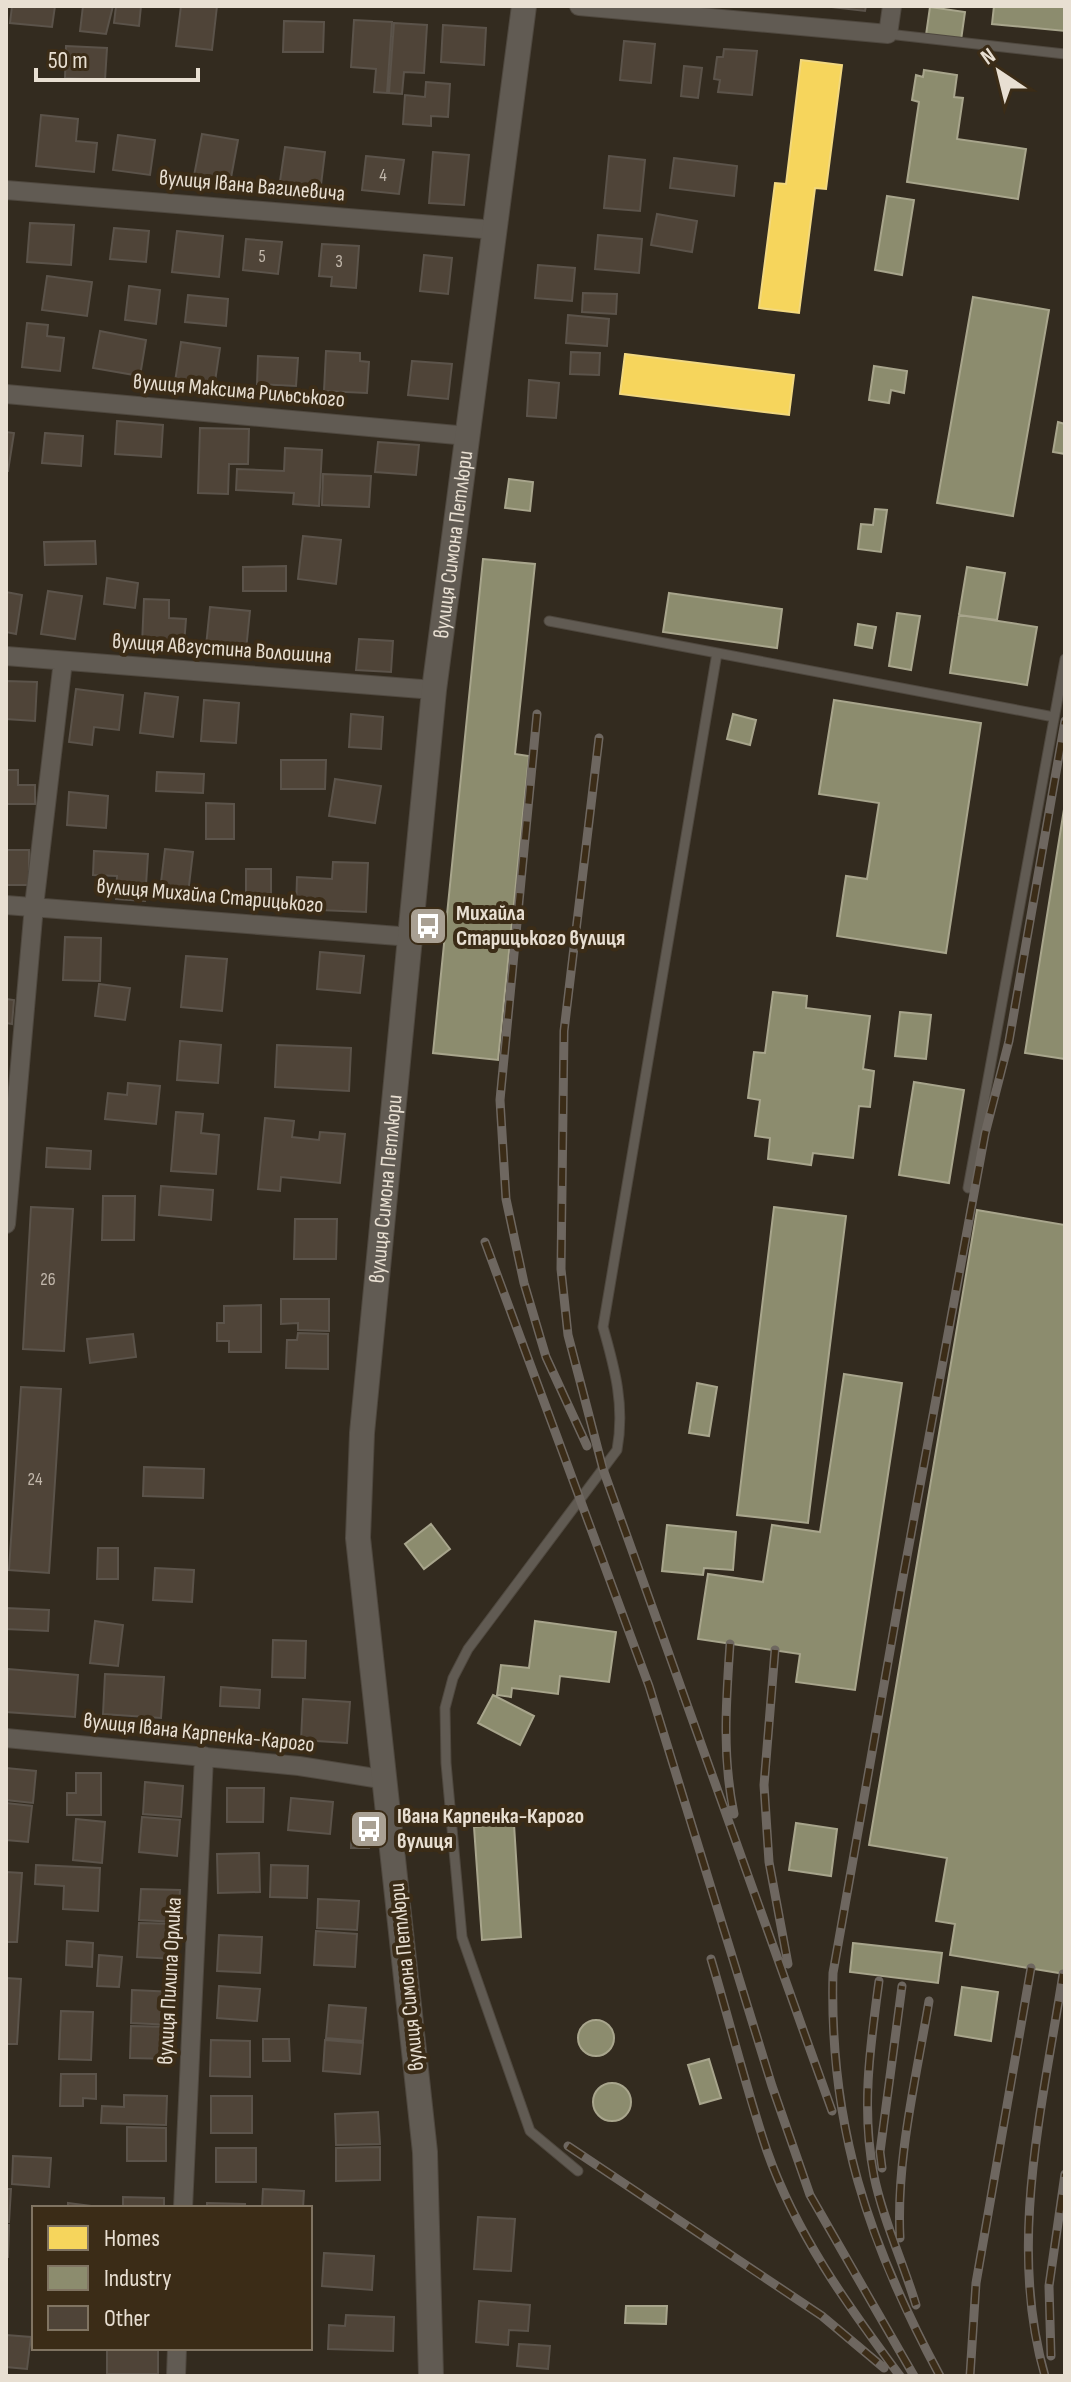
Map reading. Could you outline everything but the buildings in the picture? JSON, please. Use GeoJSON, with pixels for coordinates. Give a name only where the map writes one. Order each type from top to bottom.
{"type":"FeatureCollection","features":[{"type":"Feature","properties":{"kind":"main road","name":"вулиця Симона Петлюри"},"geometry":{"type":"LineString","coordinates":[[431,2376],[425,2152],[387,1780],[358,1538],[362,1433],[434,690],[524,6]]}},
{"type":"Feature","properties":{"kind":"street"},"geometry":{"type":"LineString","coordinates":[[579,6],[888,34],[892,6]]}},
{"type":"Feature","properties":{"kind":"street","name":"вулиця Івана Вагилевича"},"geometry":{"type":"LineString","coordinates":[[6,190],[495,230]]}},
{"type":"Feature","properties":{"kind":"street","name":"вулиця Максима Рильського"},"geometry":{"type":"LineString","coordinates":[[6,394],[468,436]]}},
{"type":"Feature","properties":{"kind":"street","name":"вулиця Августина Волошина"},"geometry":{"type":"LineString","coordinates":[[6,656],[434,690]]}},
{"type":"Feature","properties":{"kind":"street"},"geometry":{"type":"LineString","coordinates":[[6,1224],[9,1127],[63,661]]}},
{"type":"Feature","properties":{"kind":"street","name":"вулиця Михайла Старицького"},"geometry":{"type":"LineString","coordinates":[[6,905],[411,937]]}},
{"type":"Feature","properties":{"kind":"street","name":"вулиця Івана Карпенка-Карого"},"geometry":{"type":"LineString","coordinates":[[6,1738],[204,1756],[387,1780]]}},
{"type":"Feature","properties":{"kind":"street","name":"вулиця Пилипа Орлика"},"geometry":{"type":"LineString","coordinates":[[183,2206],[204,1756]]}},
{"type":"Feature","properties":{"kind":"street"},"geometry":{"type":"LineString","coordinates":[[176,2376],[177,2350]]}},
{"type":"Feature","properties":{"kind":"lane"},"geometry":{"type":"LineString","coordinates":[[888,34],[1065,54]]}},
{"type":"Feature","properties":{"kind":"lane"},"geometry":{"type":"LineString","coordinates":[[549,621],[1054,717]]}},
{"type":"Feature","properties":{"kind":"lane"},"geometry":{"type":"LineString","coordinates":[[578,2171],[530,2131],[462,1937],[447,1779],[445,1708],[453,1678],[468,1649],[617,1450],[622,1423],[618,1382],[603,1327],[717,653]]}},
{"type":"Feature","properties":{"kind":"lane"},"geometry":{"type":"LineString","coordinates":[[968,1188],[1065,659]]}},
{"type":"Feature","properties":{"kind":"railway"},"geometry":{"type":"LineString","coordinates":[[537,714],[500,1100],[506,1199],[524,1283],[546,1357],[587,1446]]}},
{"type":"Feature","properties":{"kind":"railway"},"geometry":{"type":"LineString","coordinates":[[940,2376],[892,2278],[858,2182],[838,2082],[833,2029],[833,1973],[985,1134],[1009,1041],[1065,721]]}},
{"type":"Feature","properties":{"kind":"railway"},"geometry":{"type":"LineString","coordinates":[[599,738],[564,1031],[561,1269],[568,1335],[603,1469],[832,2111]]}},
{"type":"Feature","properties":{"kind":"railway"},"geometry":{"type":"LineString","coordinates":[[485,1242],[649,1686],[772,2086],[810,2195],[914,2376]]}},
{"type":"Feature","properties":{"kind":"railway"},"geometry":{"type":"LineString","coordinates":[[730,1644],[726,1750],[734,1814]]}},
{"type":"Feature","properties":{"kind":"railway"},"geometry":{"type":"LineString","coordinates":[[775,1650],[764,1785],[769,1862],[788,1964]]}},
{"type":"Feature","properties":{"kind":"railway"},"geometry":{"type":"LineString","coordinates":[[711,1959],[752,2103],[779,2182],[825,2268],[900,2376]]}},
{"type":"Feature","properties":{"kind":"railway"},"geometry":{"type":"LineString","coordinates":[[970,2376],[976,2283],[1031,1968]]}},
{"type":"Feature","properties":{"kind":"railway"},"geometry":{"type":"LineString","coordinates":[[1045,2376],[1034,2326],[1029,2276],[1029,2226],[1038,2124],[1063,1974]]}},
{"type":"Feature","properties":{"kind":"railway"},"geometry":{"type":"LineString","coordinates":[[879,1981],[868,2078],[870,2151],[883,2209],[916,2305]]}},
{"type":"Feature","properties":{"kind":"railway"},"geometry":{"type":"LineString","coordinates":[[882,2168],[880,2152],[902,1986]]}},
{"type":"Feature","properties":{"kind":"railway"},"geometry":{"type":"LineString","coordinates":[[900,2238],[904,2149],[929,2001]]}},
{"type":"Feature","properties":{"kind":"railway"},"geometry":{"type":"LineString","coordinates":[[568,2146],[822,2316],[884,2368]]}},
{"type":"Feature","properties":{"kind":"railway"},"geometry":{"type":"LineString","coordinates":[[1051,2356],[1049,2286],[1065,2174]]}},
{"type":"Feature","properties":{"kind":"place","name":"Михайла Старицького вулиця"},"geometry":{"type":"Point","coordinates":[428,926]}},
{"type":"Feature","properties":{"kind":"place","name":"Івана Карпенка-Карого вулиця"},"geometry":{"type":"Point","coordinates":[369,1829]}}]}
